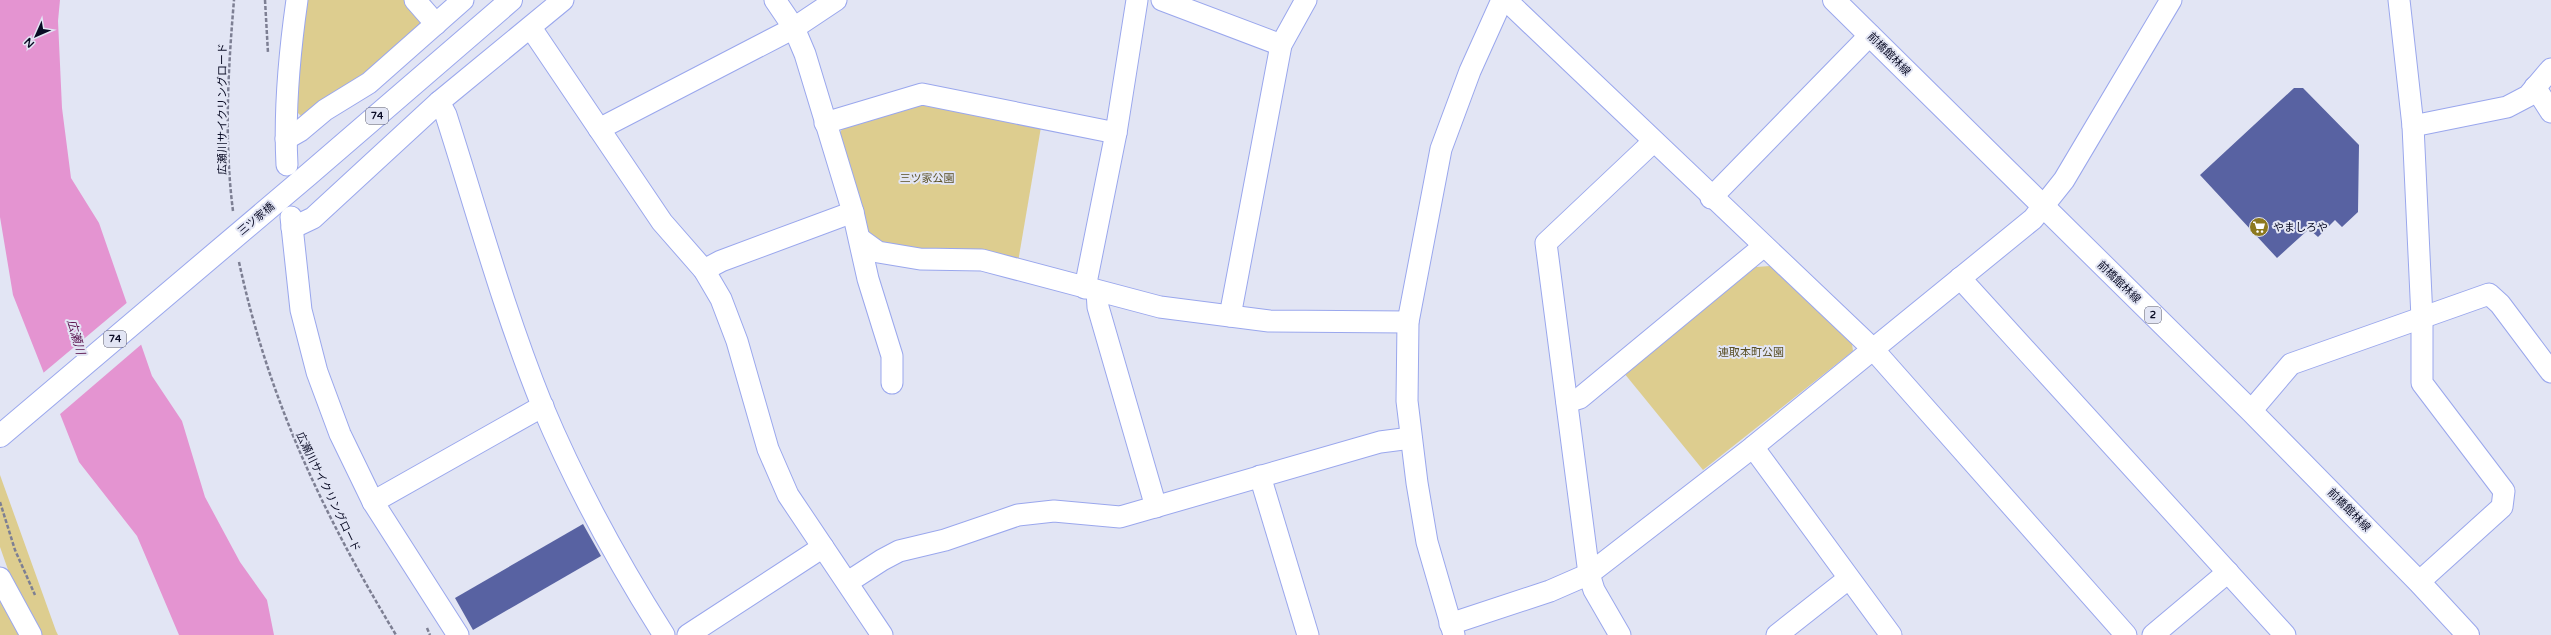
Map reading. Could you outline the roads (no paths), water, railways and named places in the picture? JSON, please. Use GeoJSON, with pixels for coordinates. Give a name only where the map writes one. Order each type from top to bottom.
{"type":"FeatureCollection","features":[{"type":"Feature","properties":{"kind":"main road","name":"三ツ家橋"},"geometry":{"type":"LineString","coordinates":[[0,436],[234,248],[511,0]]}},
{"type":"Feature","properties":{"kind":"main road","name":"前橋館林線"},"geometry":{"type":"LineString","coordinates":[[1834,0],[2251,411],[2420,582],[2468,635]]}},
{"type":"Feature","properties":{"kind":"street"},"geometry":{"type":"LineString","coordinates":[[286,165],[288,64],[297,0]]}},
{"type":"Feature","properties":{"kind":"street"},"geometry":{"type":"LineString","coordinates":[[416,0],[436,24]]}},
{"type":"Feature","properties":{"kind":"street"},"geometry":{"type":"LineString","coordinates":[[286,139],[300,131],[325,110],[369,83],[463,0]]}},
{"type":"Feature","properties":{"kind":"street"},"geometry":{"type":"LineString","coordinates":[[458,635],[373,502],[340,434],[317,372],[301,310],[292,222],[313,218],[439,102],[531,28],[563,0]]}},
{"type":"Feature","properties":{"kind":"street"},"geometry":{"type":"LineString","coordinates":[[775,0],[794,28],[805,54],[853,212],[868,279],[892,356],[892,382]]}},
{"type":"Feature","properties":{"kind":"street"},"geometry":{"type":"LineString","coordinates":[[599,129],[794,28],[836,0]]}},
{"type":"Feature","properties":{"kind":"street"},"geometry":{"type":"LineString","coordinates":[[1137,0],[1091,290],[1098,307],[1156,507]]}},
{"type":"Feature","properties":{"kind":"street"},"geometry":{"type":"LineString","coordinates":[[1162,0],[1281,45]]}},
{"type":"Feature","properties":{"kind":"street"},"geometry":{"type":"LineString","coordinates":[[1230,316],[1281,45],[1306,0]]}},
{"type":"Feature","properties":{"kind":"street"},"geometry":{"type":"LineString","coordinates":[[1502,0],[1470,71],[1441,149],[1408,322],[1407,401],[1411,438],[1427,542],[1452,630],[1589,574],[1753,447],[2044,208],[2064,180],[2171,0]]}},
{"type":"Feature","properties":{"kind":"street"},"geometry":{"type":"LineString","coordinates":[[1506,0],[1653,142],[1872,348],[2126,635]]}},
{"type":"Feature","properties":{"kind":"street"},"geometry":{"type":"LineString","coordinates":[[2399,0],[2414,126],[2422,318],[2422,383],[2504,491],[2502,507],[2420,582]]}},
{"type":"Feature","properties":{"kind":"street"},"geometry":{"type":"LineString","coordinates":[[531,28],[662,222],[704,270],[721,299],[737,341],[768,449],[788,495],[848,582],[882,635]]}},
{"type":"Feature","properties":{"kind":"street"},"geometry":{"type":"LineString","coordinates":[[1712,198],[1870,35]]}},
{"type":"Feature","properties":{"kind":"street"},"geometry":{"type":"LineString","coordinates":[[2414,126],[2507,107],[2528,96],[2551,69]]}},
{"type":"Feature","properties":{"kind":"street"},"geometry":{"type":"LineString","coordinates":[[2536,87],[2551,112]]}},
{"type":"Feature","properties":{"kind":"street"},"geometry":{"type":"LineString","coordinates":[[825,123],[922,94],[1116,132]]}},
{"type":"Feature","properties":{"kind":"street"},"geometry":{"type":"LineString","coordinates":[[439,102],[446,115],[521,349],[543,406],[613,552],[664,635]]}},
{"type":"Feature","properties":{"kind":"street"},"geometry":{"type":"LineString","coordinates":[[1620,635],[1594,590],[1589,574],[1546,243],[1653,142]]}},
{"type":"Feature","properties":{"kind":"street"},"geometry":{"type":"LineString","coordinates":[[704,270],[721,261],[853,212]]}},
{"type":"Feature","properties":{"kind":"street"},"geometry":{"type":"LineString","coordinates":[[860,239],[878,252],[920,259],[982,260],[1160,307],[1269,321],[1408,322]]}},
{"type":"Feature","properties":{"kind":"street"},"geometry":{"type":"LineString","coordinates":[[1567,402],[1580,398],[1764,246]]}},
{"type":"Feature","properties":{"kind":"street"},"geometry":{"type":"LineString","coordinates":[[1960,278],[2285,635]]}},
{"type":"Feature","properties":{"kind":"street"},"geometry":{"type":"LineString","coordinates":[[2251,411],[2291,364],[2489,294],[2500,304],[2551,372]]}},
{"type":"Feature","properties":{"kind":"street"},"geometry":{"type":"LineString","coordinates":[[373,502],[543,406]]}},
{"type":"Feature","properties":{"kind":"street"},"geometry":{"type":"LineString","coordinates":[[848,582],[882,560],[900,551],[945,540],[1018,515],[1054,512],[1120,517],[1380,442],[1411,438]]}},
{"type":"Feature","properties":{"kind":"street"},"geometry":{"type":"LineString","coordinates":[[1753,447],[1848,579],[1891,635]]}},
{"type":"Feature","properties":{"kind":"street"},"geometry":{"type":"LineString","coordinates":[[1260,476],[1308,635]]}},
{"type":"Feature","properties":{"kind":"street"},"geometry":{"type":"LineString","coordinates":[[688,635],[823,547]]}},
{"type":"Feature","properties":{"kind":"street"},"geometry":{"type":"LineString","coordinates":[[2153,635],[2228,572]]}},
{"type":"Feature","properties":{"kind":"street"},"geometry":{"type":"LineString","coordinates":[[0,578],[31,635]]}},
{"type":"Feature","properties":{"kind":"street"},"geometry":{"type":"LineString","coordinates":[[1777,635],[1848,579]]}},
{"type":"Feature","properties":{"kind":"water","name":"広瀬川"},"geometry":{"type":"Polygon","coordinates":[[[0,0],[60,0],[58,21],[62,108],[71,178],[99,223],[152,376],[182,421],[205,497],[240,562],[267,600],[274,635],[179,635],[137,536],[79,462],[13,295],[0,217],[0,0]]]}},
{"type":"Feature","properties":{"kind":"place","name":"やましろや"},"geometry":{"type":"Point","coordinates":[2259,227]}},
{"type":"Feature","properties":{"kind":"park label","name":"三ツ家公園"},"geometry":{"type":"Point","coordinates":[927,178]}},
{"type":"Feature","properties":{"kind":"park label","name":"連取本町公園"},"geometry":{"type":"Point","coordinates":[1751,352]}}]}
